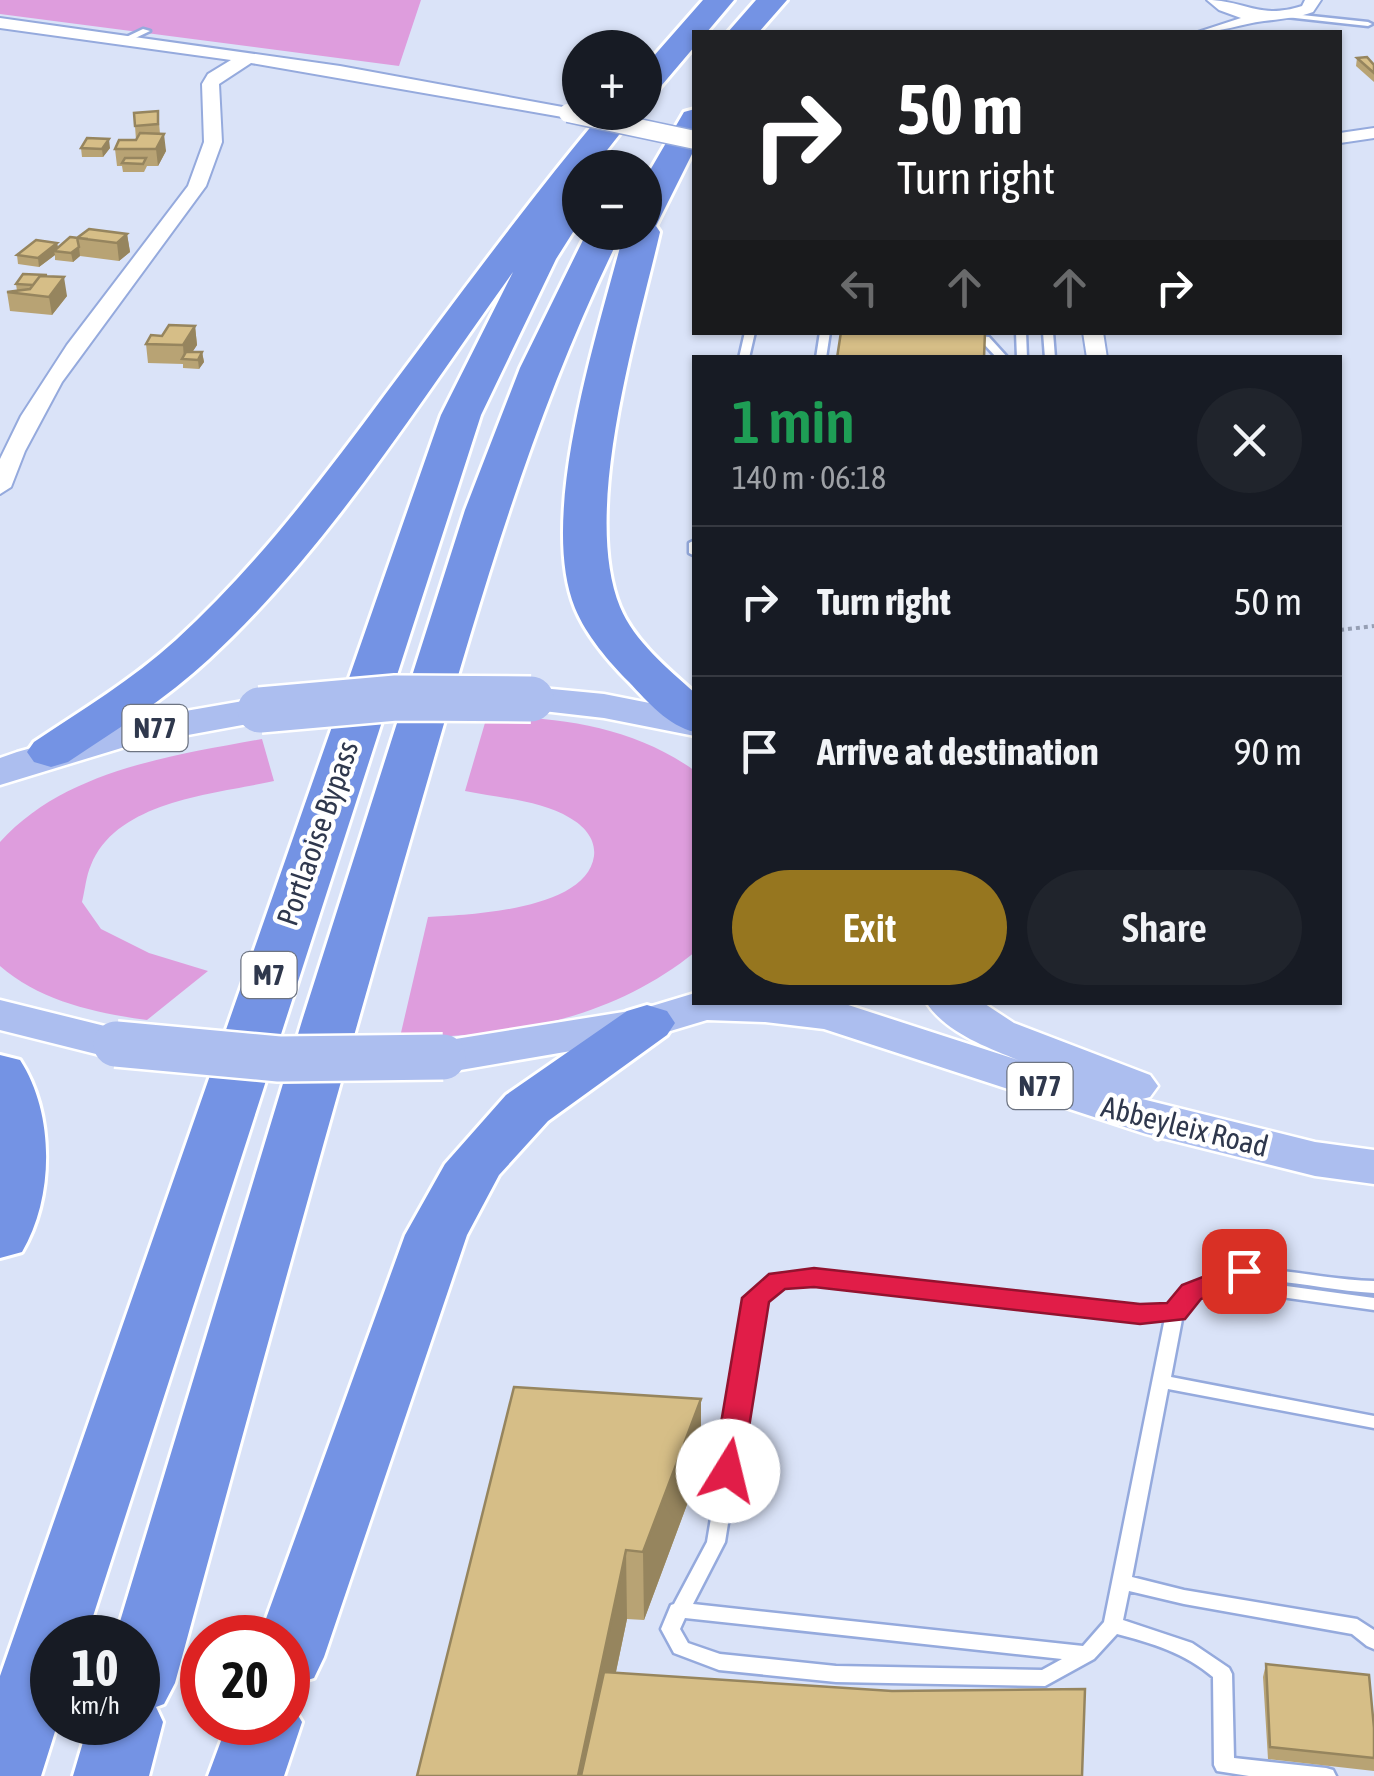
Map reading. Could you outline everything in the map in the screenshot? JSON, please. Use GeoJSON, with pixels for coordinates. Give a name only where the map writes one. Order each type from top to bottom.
{"type":"FeatureCollection","features":[{"type":"Feature","properties":{"kind":"highway"},"geometry":{"type":"LineString","coordinates":[[694,30],[720,0]]}},
{"type":"Feature","properties":{"kind":"highway"},"geometry":{"type":"LineString","coordinates":[[712,30],[737,0]]}},
{"type":"Feature","properties":{"kind":"highway"},"geometry":{"type":"LineString","coordinates":[[745,30],[776,0]]}},
{"type":"Feature","properties":{"kind":"highway"},"geometry":{"type":"LineString","coordinates":[[757,30],[776,0]]}},
{"type":"Feature","properties":{"kind":"highway"},"geometry":{"type":"LineString","coordinates":[[662,66],[692,32]]}},
{"type":"Feature","properties":{"kind":"highway"},"geometry":{"type":"LineString","coordinates":[[662,90],[692,54]]}},
{"type":"Feature","properties":{"kind":"highway"},"geometry":{"type":"LineString","coordinates":[[654,150],[692,94]]}},
{"type":"Feature","properties":{"kind":"highway"},"geometry":{"type":"LineString","coordinates":[[662,176],[692,124]]}},
{"type":"Feature","properties":{"kind":"highway"},"geometry":{"type":"LineString","coordinates":[[50,752],[146,687],[206,637],[255,583],[366,448],[482,286],[607,130]]}},
{"type":"Feature","properties":{"kind":"highway"},"geometry":{"type":"LineString","coordinates":[[613,150],[629,130]]}},
{"type":"Feature","properties":{"kind":"highway","name":"Portlaoise Bypass"},"geometry":{"type":"LineString","coordinates":[[2,1776],[460,416],[538,260],[562,222]]}},
{"type":"Feature","properties":{"kind":"highway","name":"M7"},"geometry":{"type":"LineString","coordinates":[[157,1615],[237,1335],[485,513],[541,363],[596,250]]}},
{"type":"Feature","properties":{"kind":"highway"},"geometry":{"type":"LineString","coordinates":[[638,250],[598,435],[584,559],[596,606],[624,649],[692,718]]}},
{"type":"Feature","properties":{"kind":"highway"},"geometry":{"type":"LineString","coordinates":[[303,1615],[436,1235],[475,1164],[527,1108],[647,1024]]}},
{"type":"Feature","properties":{"kind":"highway"},"geometry":{"type":"LineString","coordinates":[[0,1073],[18,1122],[12,1194],[0,1237]]}},
{"type":"Feature","properties":{"kind":"highway"},"geometry":{"type":"LineString","coordinates":[[111,1776],[120,1745]]}},
{"type":"Feature","properties":{"kind":"highway"},"geometry":{"type":"LineString","coordinates":[[246,1776],[257,1745]]}},
{"type":"Feature","properties":{"kind":"main road","name":"N77"},"geometry":{"type":"LineString","coordinates":[[0,772],[50,752],[186,721],[394,697],[470,695],[531,699],[692,721]]}},
{"type":"Feature","properties":{"kind":"main road","name":"N77"},"geometry":{"type":"LineString","coordinates":[[0,1016],[116,1044],[184,1054],[276,1060],[443,1057],[647,1024],[709,1005]]}},
{"type":"Feature","properties":{"kind":"main road","name":"Abbeyleix Road"},"geometry":{"type":"LineString","coordinates":[[738,1005],[830,1015],[1146,1118],[1315,1159],[1374,1167]]}},
{"type":"Feature","properties":{"kind":"main road","name":"Abbeyleix Road"},"geometry":{"type":"LineString","coordinates":[[954,1005],[997,1034],[1143,1090],[1322,1136],[1374,1154]]}},
{"type":"Feature","properties":{"kind":"street"},"geometry":{"type":"LineString","coordinates":[[1215,1],[1237,12],[1278,16]]}},
{"type":"Feature","properties":{"kind":"street"},"geometry":{"type":"LineString","coordinates":[[1197,30],[1217,14],[1215,1]]}},
{"type":"Feature","properties":{"kind":"street"},"geometry":{"type":"LineString","coordinates":[[1215,30],[1308,10],[1313,1]]}},
{"type":"Feature","properties":{"kind":"street"},"geometry":{"type":"LineString","coordinates":[[0,23],[424,85],[692,139]]}},
{"type":"Feature","properties":{"kind":"street"},"geometry":{"type":"LineString","coordinates":[[0,487],[11,452],[42,398],[196,188],[213,144],[207,95],[210,83],[223,70],[248,58]]}},
{"type":"Feature","properties":{"kind":"street"},"geometry":{"type":"LineString","coordinates":[[1342,138],[1374,133]]}},
{"type":"Feature","properties":{"kind":"lane"},"geometry":{"type":"LineString","coordinates":[[1278,16],[1368,24],[1313,1]]}},
{"type":"Feature","properties":{"kind":"lane"},"geometry":{"type":"LineString","coordinates":[[124,40],[146,30]]}},
{"type":"Feature","properties":{"kind":"lane"},"geometry":{"type":"LineString","coordinates":[[954,337],[984,340],[1000,355]]}},
{"type":"Feature","properties":{"kind":"lane"},"geometry":{"type":"LineString","coordinates":[[1175,1312],[1140,1314],[814,1278],[778,1280],[756,1298],[716,1542],[670,1629],[681,1648],[719,1662],[836,1674],[1045,1678],[1087,1654],[1113,1625],[1175,1312],[1192,1292],[1244,1271],[1374,1287]]}},
{"type":"Feature","properties":{"kind":"lane"},"geometry":{"type":"LineString","coordinates":[[1218,1282],[1374,1304]]}},
{"type":"Feature","properties":{"kind":"lane"},"geometry":{"type":"LineString","coordinates":[[1161,1381],[1374,1422]]}},
{"type":"Feature","properties":{"kind":"lane"},"geometry":{"type":"LineString","coordinates":[[1121,1582],[1357,1627],[1374,1641]]}},
{"type":"Feature","properties":{"kind":"lane"},"geometry":{"type":"LineString","coordinates":[[678,1610],[1087,1654]]}},
{"type":"Feature","properties":{"kind":"lane"},"geometry":{"type":"LineString","coordinates":[[1113,1625],[1170,1640],[1201,1654],[1222,1674],[1224,1765],[1326,1776]]}},
{"type":"Feature","properties":{"kind":"path"},"geometry":{"type":"LineString","coordinates":[[1342,630],[1374,626]]}},
{"type":"Feature","properties":{"kind":"shaded area"},"geometry":{"type":"Polygon","coordinates":[[[0,0],[421,0],[399,66],[0,14],[0,0]]]}},
{"type":"Feature","properties":{"kind":"shaded area"},"geometry":{"type":"Polygon","coordinates":[[[487,716],[596,727],[647,744],[692,769],[692,954],[628,994],[555,1021],[479,1034],[400,1037],[428,917],[497,911],[549,899],[587,874],[594,856],[588,834],[558,812],[533,803],[465,791],[487,716]]]}},
{"type":"Feature","properties":{"kind":"shaded area"},"geometry":{"type":"Polygon","coordinates":[[[262,739],[274,781],[197,796],[145,813],[122,826],[104,843],[87,878],[82,902],[101,929],[149,953],[208,971],[147,1020],[69,1004],[33,988],[0,966],[0,842],[26,818],[87,782],[121,770],[262,739]]]}},
{"type":"Feature","properties":{"kind":"building"},"geometry":{"type":"Polygon","coordinates":[[[1367,57],[1374,65],[1374,73],[1357,58],[1367,57]]]}},
{"type":"Feature","properties":{"kind":"building"},"geometry":{"type":"Polygon","coordinates":[[[158,111],[158,124],[135,126],[134,113],[158,111]]]}},
{"type":"Feature","properties":{"kind":"building"},"geometry":{"type":"Polygon","coordinates":[[[140,133],[164,134],[156,149],[115,149],[119,140],[136,140],[140,133]]]}},
{"type":"Feature","properties":{"kind":"building"},"geometry":{"type":"Polygon","coordinates":[[[87,138],[109,139],[102,149],[81,148],[87,138]]]}},
{"type":"Feature","properties":{"kind":"building"},"geometry":{"type":"Polygon","coordinates":[[[125,158],[146,158],[143,164],[122,163],[125,158]]]}},
{"type":"Feature","properties":{"kind":"building"},"geometry":{"type":"Polygon","coordinates":[[[89,229],[127,234],[117,243],[77,238],[89,229]]]}},
{"type":"Feature","properties":{"kind":"building"},"geometry":{"type":"Polygon","coordinates":[[[70,237],[88,239],[77,238],[79,247],[71,253],[54,251],[70,237]]]}},
{"type":"Feature","properties":{"kind":"building"},"geometry":{"type":"Polygon","coordinates":[[[36,240],[57,243],[38,258],[17,255],[36,240]]]}},
{"type":"Feature","properties":{"kind":"building"},"geometry":{"type":"Polygon","coordinates":[[[23,274],[47,275],[40,276],[33,285],[16,284],[23,274]]]}},
{"type":"Feature","properties":{"kind":"building"},"geometry":{"type":"Polygon","coordinates":[[[40,276],[64,277],[49,297],[7,292],[30,289],[40,276]]]}},
{"type":"Feature","properties":{"kind":"building"},"geometry":{"type":"Polygon","coordinates":[[[169,325],[195,326],[183,345],[146,344],[151,335],[162,336],[169,325]]]}},
{"type":"Feature","properties":{"kind":"building"},"geometry":{"type":"Polygon","coordinates":[[[841,335],[985,335],[984,355],[837,355],[841,335]]]}},
{"type":"Feature","properties":{"kind":"building"},"geometry":{"type":"Polygon","coordinates":[[[186,352],[202,352],[198,360],[182,359],[186,352]]]}},
{"type":"Feature","properties":{"kind":"building"},"geometry":{"type":"Polygon","coordinates":[[[514,1387],[701,1399],[643,1552],[626,1550],[578,1776],[417,1776],[514,1387]]]}},
{"type":"Feature","properties":{"kind":"building"},"geometry":{"type":"Polygon","coordinates":[[[1266,1664],[1369,1675],[1374,1758],[1270,1747],[1266,1664]]]}},
{"type":"Feature","properties":{"kind":"building"},"geometry":{"type":"Polygon","coordinates":[[[604,1672],[892,1691],[1085,1689],[1082,1776],[581,1776],[604,1672]]]}},
{"type":"Feature","properties":{"kind":"route"},"geometry":{"type":"LineString","coordinates":[[728,1471],[756,1298],[778,1280],[814,1278],[1140,1314],[1175,1312],[1192,1292],[1244,1271]]}}]}
